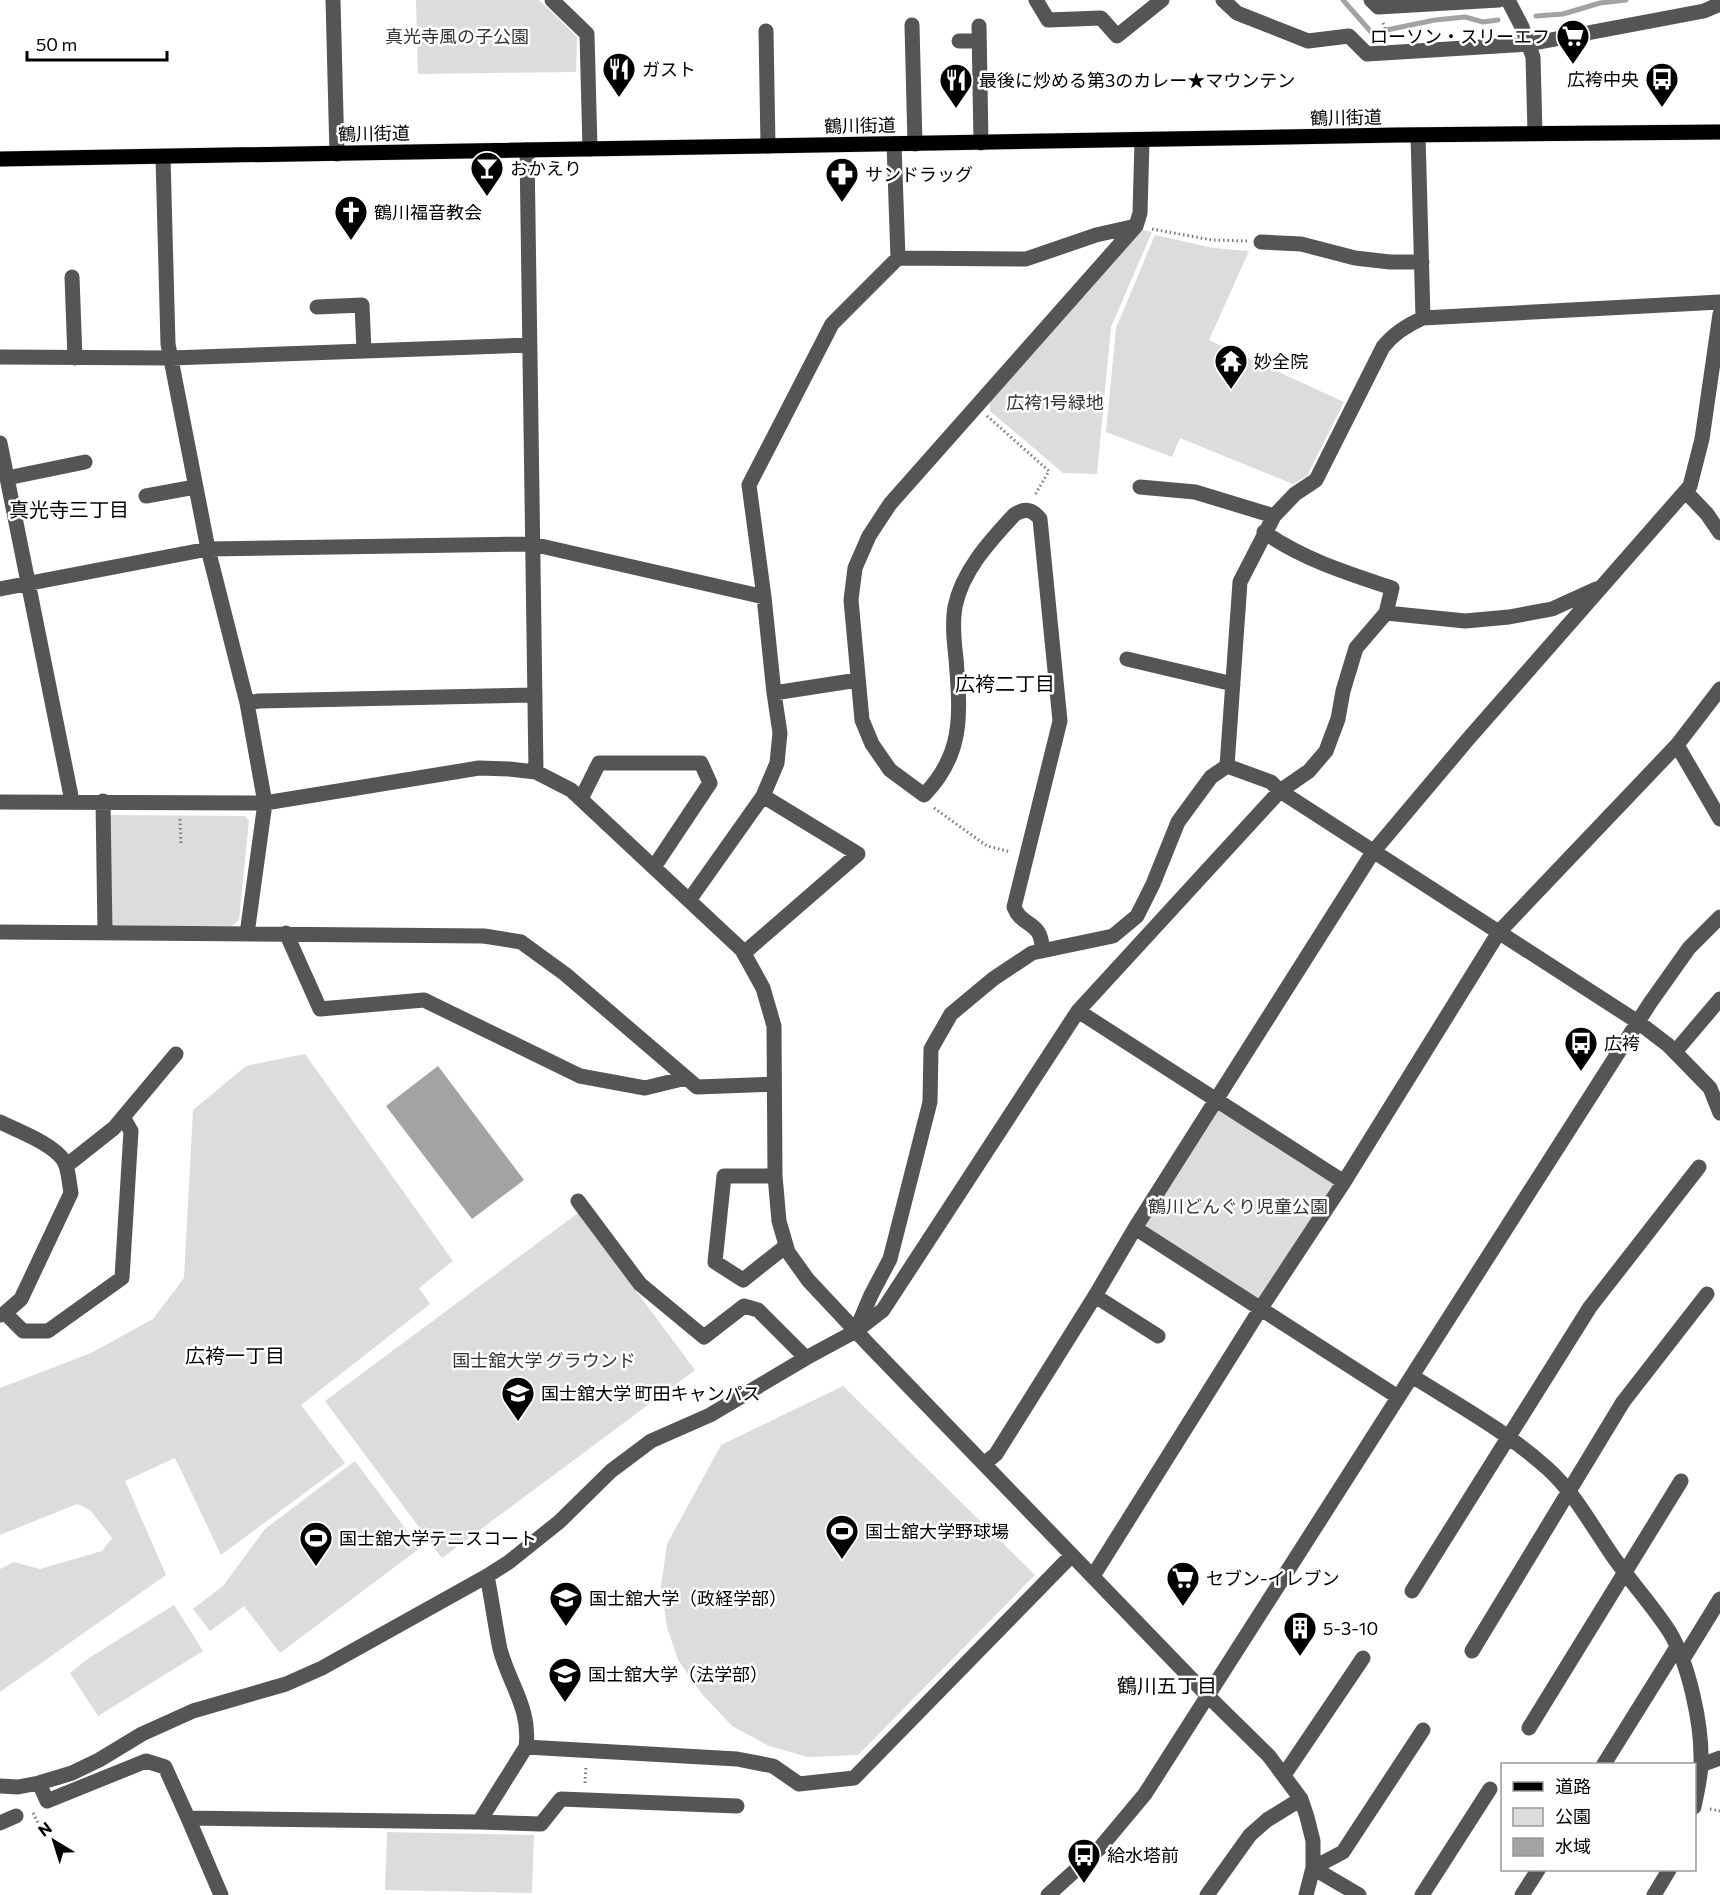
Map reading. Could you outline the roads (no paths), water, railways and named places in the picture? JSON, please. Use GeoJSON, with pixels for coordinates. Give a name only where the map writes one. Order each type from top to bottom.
{"type":"FeatureCollection","features":[{"type":"Feature","properties":{"kind":"main road","name":"鶴川街道"},"geometry":{"type":"LineString","coordinates":[[0,159],[1535,133],[1720,132]]}},
{"type":"Feature","properties":{"kind":"street"},"geometry":{"type":"LineString","coordinates":[[333,0],[337,154]]}},
{"type":"Feature","properties":{"kind":"street"},"geometry":{"type":"LineString","coordinates":[[552,0],[587,34],[590,149]]}},
{"type":"Feature","properties":{"kind":"street"},"geometry":{"type":"LineString","coordinates":[[1036,0],[1048,20],[1101,18],[1117,36],[1162,0]]}},
{"type":"Feature","properties":{"kind":"street"},"geometry":{"type":"LineString","coordinates":[[1224,0],[1237,13],[1308,41],[1350,36],[1367,54],[1529,44],[1704,11],[1720,1]]}},
{"type":"Feature","properties":{"kind":"street"},"geometry":{"type":"LineString","coordinates":[[1371,0],[1378,7],[1499,0]]}},
{"type":"Feature","properties":{"kind":"street"},"geometry":{"type":"LineString","coordinates":[[1508,0],[1533,57],[1535,133]]}},
{"type":"Feature","properties":{"kind":"street"},"geometry":{"type":"LineString","coordinates":[[912,25],[915,144]]}},
{"type":"Feature","properties":{"kind":"street"},"geometry":{"type":"LineString","coordinates":[[766,31],[768,146]]}},
{"type":"Feature","properties":{"kind":"street"},"geometry":{"type":"LineString","coordinates":[[959,41],[979,33],[981,143]]}},
{"type":"Feature","properties":{"kind":"street"},"geometry":{"type":"LineString","coordinates":[[1418,135],[1423,318]]}},
{"type":"Feature","properties":{"kind":"street"},"geometry":{"type":"LineString","coordinates":[[1042,951],[1042,938],[1034,926],[1017,913],[1014,907],[1060,721],[1040,519],[1034,512],[1028,510],[1014,515],[995,535],[969,570],[955,607],[954,642],[960,710],[953,753],[939,780],[924,795],[890,770],[872,744],[862,720],[851,600],[855,568],[869,536],[890,504],[1136,226],[1140,213],[1142,141]]}},
{"type":"Feature","properties":{"kind":"street"},"geometry":{"type":"LineString","coordinates":[[894,144],[898,258]]}},
{"type":"Feature","properties":{"kind":"street"},"geometry":{"type":"LineString","coordinates":[[527,150],[536,772]]}},
{"type":"Feature","properties":{"kind":"street"},"geometry":{"type":"LineString","coordinates":[[163,157],[168,344],[207,549],[247,703],[266,803],[247,934]]}},
{"type":"Feature","properties":{"kind":"street"},"geometry":{"type":"LineString","coordinates":[[690,899],[763,796],[777,763],[780,733],[749,485],[832,324],[898,258],[1026,259],[1096,235],[1136,226]]}},
{"type":"Feature","properties":{"kind":"street"},"geometry":{"type":"LineString","coordinates":[[1261,242],[1300,244],[1355,258],[1390,262],[1422,262]]}},
{"type":"Feature","properties":{"kind":"street"},"geometry":{"type":"LineString","coordinates":[[72,277],[75,358]]}},
{"type":"Feature","properties":{"kind":"street"},"geometry":{"type":"LineString","coordinates":[[1227,766],[1240,582],[1274,516],[1295,494],[1316,480],[1383,347],[1391,337],[1406,326],[1423,318],[1720,302]]}},
{"type":"Feature","properties":{"kind":"street"},"geometry":{"type":"LineString","coordinates":[[317,307],[362,305],[363,351]]}},
{"type":"Feature","properties":{"kind":"street"},"geometry":{"type":"LineString","coordinates":[[984,1464],[996,1454],[1135,1228],[1373,852],[1469,738],[1690,486],[1702,439],[1720,314]]}},
{"type":"Feature","properties":{"kind":"street"},"geometry":{"type":"LineString","coordinates":[[0,357],[171,358],[530,345]]}},
{"type":"Feature","properties":{"kind":"street"},"geometry":{"type":"LineString","coordinates":[[0,443],[72,801]]}},
{"type":"Feature","properties":{"kind":"street"},"geometry":{"type":"LineString","coordinates":[[7,478],[85,462]]}},
{"type":"Feature","properties":{"kind":"street"},"geometry":{"type":"LineString","coordinates":[[146,496],[195,486]]}},
{"type":"Feature","properties":{"kind":"street"},"geometry":{"type":"LineString","coordinates":[[1140,486],[1195,492],[1274,516]]}},
{"type":"Feature","properties":{"kind":"street"},"geometry":{"type":"LineString","coordinates":[[1686,492],[1707,514],[1720,533]]}},
{"type":"Feature","properties":{"kind":"street"},"geometry":{"type":"LineString","coordinates":[[0,1786],[39,1783],[72,1773],[142,1734],[193,1711],[286,1684],[322,1668],[509,1562],[558,1522],[611,1471],[651,1441],[710,1415],[856,1331],[883,1310],[1078,1011],[1281,791],[1309,771],[1326,751],[1338,719],[1343,691],[1356,648],[1386,613],[1392,588],[1337,570],[1283,545],[1264,532]]}},
{"type":"Feature","properties":{"kind":"street"},"geometry":{"type":"LineString","coordinates":[[0,589],[207,549],[532,544],[764,597]]}},
{"type":"Feature","properties":{"kind":"street"},"geometry":{"type":"LineString","coordinates":[[1386,613],[1465,621],[1509,617],[1552,609],[1601,587]]}},
{"type":"Feature","properties":{"kind":"street"},"geometry":{"type":"LineString","coordinates":[[1127,659],[1233,684]]}},
{"type":"Feature","properties":{"kind":"street"},"geometry":{"type":"LineString","coordinates":[[774,693],[858,680]]}},
{"type":"Feature","properties":{"kind":"street"},"geometry":{"type":"LineString","coordinates":[[1093,1576],[1261,1308],[1344,1182],[1499,932],[1677,745],[1720,689]]}},
{"type":"Feature","properties":{"kind":"street"},"geometry":{"type":"LineString","coordinates":[[247,703],[259,700],[535,695]]}},
{"type":"Feature","properties":{"kind":"street"},"geometry":{"type":"LineString","coordinates":[[1677,745],[1720,819]]}},
{"type":"Feature","properties":{"kind":"street"},"geometry":{"type":"LineString","coordinates":[[581,799],[599,763],[701,763],[710,783],[654,867]]}},
{"type":"Feature","properties":{"kind":"street"},"geometry":{"type":"LineString","coordinates":[[1227,766],[1271,782],[1373,852],[1638,1022],[1675,1052],[1710,1088],[1720,1113]]}},
{"type":"Feature","properties":{"kind":"street"},"geometry":{"type":"LineString","coordinates":[[856,1331],[871,1295],[890,1259],[930,1102],[932,1049],[951,1014],[993,979],[1032,953],[1113,936],[1137,916],[1153,884],[1178,822],[1211,777],[1227,766]]}},
{"type":"Feature","properties":{"kind":"street"},"geometry":{"type":"LineString","coordinates":[[0,802],[266,803],[479,768],[536,772],[571,790],[690,899],[744,953],[763,988],[774,1026],[775,1176],[778,1221],[788,1252],[808,1280],[856,1331],[1208,1696],[1269,1756],[1300,1799],[1313,1841],[1313,1868],[1306,1895]]}},
{"type":"Feature","properties":{"kind":"street"},"geometry":{"type":"LineString","coordinates":[[744,953],[858,854],[763,796]]}},
{"type":"Feature","properties":{"kind":"street"},"geometry":{"type":"LineString","coordinates":[[103,801],[105,933]]}},
{"type":"Feature","properties":{"kind":"street"},"geometry":{"type":"LineString","coordinates":[[1048,1895],[1100,1849],[1145,1794],[1638,1022],[1689,948],[1720,917]]}},
{"type":"Feature","properties":{"kind":"street"},"geometry":{"type":"LineString","coordinates":[[0,932],[484,936],[521,942],[565,974],[697,1087],[774,1084]]}},
{"type":"Feature","properties":{"kind":"street"},"geometry":{"type":"LineString","coordinates":[[286,933],[320,1009],[424,1000],[580,1076],[645,1088],[686,1078]]}},
{"type":"Feature","properties":{"kind":"street"},"geometry":{"type":"LineString","coordinates":[[1675,1052],[1720,999]]}},
{"type":"Feature","properties":{"kind":"street"},"geometry":{"type":"LineString","coordinates":[[1078,1011],[1344,1182]]}},
{"type":"Feature","properties":{"kind":"street"},"geometry":{"type":"LineString","coordinates":[[66,1166],[114,1128],[176,1054]]}},
{"type":"Feature","properties":{"kind":"street"},"geometry":{"type":"LineString","coordinates":[[0,1122],[56,1151],[66,1166],[71,1193],[21,1299],[3,1314],[23,1331],[48,1330],[122,1278],[131,1131],[123,1117]]}},
{"type":"Feature","properties":{"kind":"street"},"geometry":{"type":"LineString","coordinates":[[1412,1591],[1590,1307],[1699,1167]]}},
{"type":"Feature","properties":{"kind":"street"},"geometry":{"type":"LineString","coordinates":[[775,1176],[724,1176],[716,1262],[743,1280],[786,1246]]}},
{"type":"Feature","properties":{"kind":"street"},"geometry":{"type":"LineString","coordinates":[[578,1201],[640,1284],[704,1337],[744,1306],[758,1310],[806,1358]]}},
{"type":"Feature","properties":{"kind":"street"},"geometry":{"type":"LineString","coordinates":[[1135,1228],[1398,1397]]}},
{"type":"Feature","properties":{"kind":"street"},"geometry":{"type":"LineString","coordinates":[[1472,1651],[1623,1402],[1707,1294]]}},
{"type":"Feature","properties":{"kind":"street"},"geometry":{"type":"LineString","coordinates":[[1095,1296],[1158,1336]]}},
{"type":"Feature","properties":{"kind":"street"},"geometry":{"type":"LineString","coordinates":[[1412,1376],[1508,1436],[1549,1470],[1569,1493],[1625,1574],[1669,1632],[1680,1653],[1692,1694],[1701,1744],[1701,1765],[1696,1800]]}},
{"type":"Feature","properties":{"kind":"street"},"geometry":{"type":"LineString","coordinates":[[1529,1728],[1681,1481]]}},
{"type":"Feature","properties":{"kind":"street"},"geometry":{"type":"LineString","coordinates":[[526,1747],[737,1759],[773,1766],[800,1784],[854,1778],[1072,1555]]}},
{"type":"Feature","properties":{"kind":"street"},"geometry":{"type":"LineString","coordinates":[[479,1822],[526,1747],[528,1730],[523,1708],[501,1651],[487,1576]]}},
{"type":"Feature","properties":{"kind":"street"},"geometry":{"type":"LineString","coordinates":[[1605,1763],[1720,1599]]}},
{"type":"Feature","properties":{"kind":"street"},"geometry":{"type":"LineString","coordinates":[[1284,1775],[1363,1658]]}},
{"type":"Feature","properties":{"kind":"street"},"geometry":{"type":"LineString","coordinates":[[1313,1868],[1343,1852],[1423,1730]]}},
{"type":"Feature","properties":{"kind":"street"},"geometry":{"type":"LineString","coordinates":[[1701,1765],[1720,1758]]}},
{"type":"Feature","properties":{"kind":"street"},"geometry":{"type":"LineString","coordinates":[[39,1783],[47,1801],[146,1761],[165,1767],[221,1895]]}},
{"type":"Feature","properties":{"kind":"street"},"geometry":{"type":"LineString","coordinates":[[1422,1895],[1490,1789]]}},
{"type":"Feature","properties":{"kind":"street"},"geometry":{"type":"LineString","coordinates":[[188,1818],[541,1824],[561,1799],[737,1806]]}},
{"type":"Feature","properties":{"kind":"street"},"geometry":{"type":"LineString","coordinates":[[1207,1895],[1250,1835],[1267,1820],[1300,1799]]}},
{"type":"Feature","properties":{"kind":"street"},"geometry":{"type":"LineString","coordinates":[[0,1823],[16,1816]]}},
{"type":"Feature","properties":{"kind":"street"},"geometry":{"type":"LineString","coordinates":[[1313,1868],[1359,1895]]}},
{"type":"Feature","properties":{"kind":"street"},"geometry":{"type":"LineString","coordinates":[[1522,1895],[1537,1871]]}},
{"type":"Feature","properties":{"kind":"street"},"geometry":{"type":"LineString","coordinates":[[1654,1895],[1668,1871]]}},
{"type":"Feature","properties":{"kind":"water"},"geometry":{"type":"Polygon","coordinates":[[[438,1066],[524,1180],[472,1219],[386,1106],[438,1066]]]}},
{"type":"Feature","properties":{"kind":"waterway"},"geometry":{"type":"LineString","coordinates":[[1343,0],[1372,33],[1435,20],[1465,17],[1483,22],[1498,20]]}},
{"type":"Feature","properties":{"kind":"waterway"},"geometry":{"type":"LineString","coordinates":[[1536,16],[1563,14],[1600,3],[1626,0]]}},
{"type":"Feature","properties":{"kind":"place","name":"ローソン・スリーエフ"},"geometry":{"type":"Point","coordinates":[1573,65]}},
{"type":"Feature","properties":{"kind":"place","name":"ガスト"},"geometry":{"type":"Point","coordinates":[619,98]}},
{"type":"Feature","properties":{"kind":"place","name":"広袴中央"},"geometry":{"type":"Point","coordinates":[1662,108]}},
{"type":"Feature","properties":{"kind":"place","name":"最後に炒める第3のカレー★マウンテン"},"geometry":{"type":"Point","coordinates":[956,109]}},
{"type":"Feature","properties":{"kind":"place","name":"おかえり"},"geometry":{"type":"Point","coordinates":[487,197]}},
{"type":"Feature","properties":{"kind":"place","name":"サンドラッグ"},"geometry":{"type":"Point","coordinates":[842,203]}},
{"type":"Feature","properties":{"kind":"place","name":"鶴川福音教会"},"geometry":{"type":"Point","coordinates":[351,241]}},
{"type":"Feature","properties":{"kind":"place","name":"妙全院"},"geometry":{"type":"Point","coordinates":[1231,390]}},
{"type":"Feature","properties":{"kind":"place","name":"広袴"},"geometry":{"type":"Point","coordinates":[1581,1072]}},
{"type":"Feature","properties":{"kind":"place","name":"国士舘大学 町田キャンパス"},"geometry":{"type":"Point","coordinates":[518,1422]}},
{"type":"Feature","properties":{"kind":"place","name":"国士舘大学野球場"},"geometry":{"type":"Point","coordinates":[842,1560]}},
{"type":"Feature","properties":{"kind":"place","name":"国士舘大学テニスコート"},"geometry":{"type":"Point","coordinates":[316,1567]}},
{"type":"Feature","properties":{"kind":"place","name":"セブン-イレブン"},"geometry":{"type":"Point","coordinates":[1183,1607]}},
{"type":"Feature","properties":{"kind":"place","name":"国士舘大学（政経学部）"},"geometry":{"type":"Point","coordinates":[566,1627]}},
{"type":"Feature","properties":{"kind":"place","name":"5-3-10"},"geometry":{"type":"Point","coordinates":[1300,1657]}},
{"type":"Feature","properties":{"kind":"place","name":"国士舘大学（法学部）"},"geometry":{"type":"Point","coordinates":[565,1703]}},
{"type":"Feature","properties":{"kind":"place","name":"給水塔前"},"geometry":{"type":"Point","coordinates":[1084,1884]}},
{"type":"Feature","properties":{"kind":"district","name":"真光寺三丁目"},"geometry":{"type":"Point","coordinates":[69,509]}},
{"type":"Feature","properties":{"kind":"district","name":"広袴二丁目"},"geometry":{"type":"Point","coordinates":[1005,683]}},
{"type":"Feature","properties":{"kind":"district","name":"広袴一丁目"},"geometry":{"type":"Point","coordinates":[235,1355]}},
{"type":"Feature","properties":{"kind":"district","name":"鶴川五丁目"},"geometry":{"type":"Point","coordinates":[1167,1685]}},
{"type":"Feature","properties":{"kind":"park label","name":"真光寺風の子公園"},"geometry":{"type":"Point","coordinates":[457,36]}},
{"type":"Feature","properties":{"kind":"park label","name":"広袴1号緑地"},"geometry":{"type":"Point","coordinates":[1055,402]}},
{"type":"Feature","properties":{"kind":"park label","name":"鶴川どんぐり児童公園"},"geometry":{"type":"Point","coordinates":[1238,1206]}},
{"type":"Feature","properties":{"kind":"park label","name":"国士舘大学 グラウンド"},"geometry":{"type":"Point","coordinates":[544,1360]}}]}
